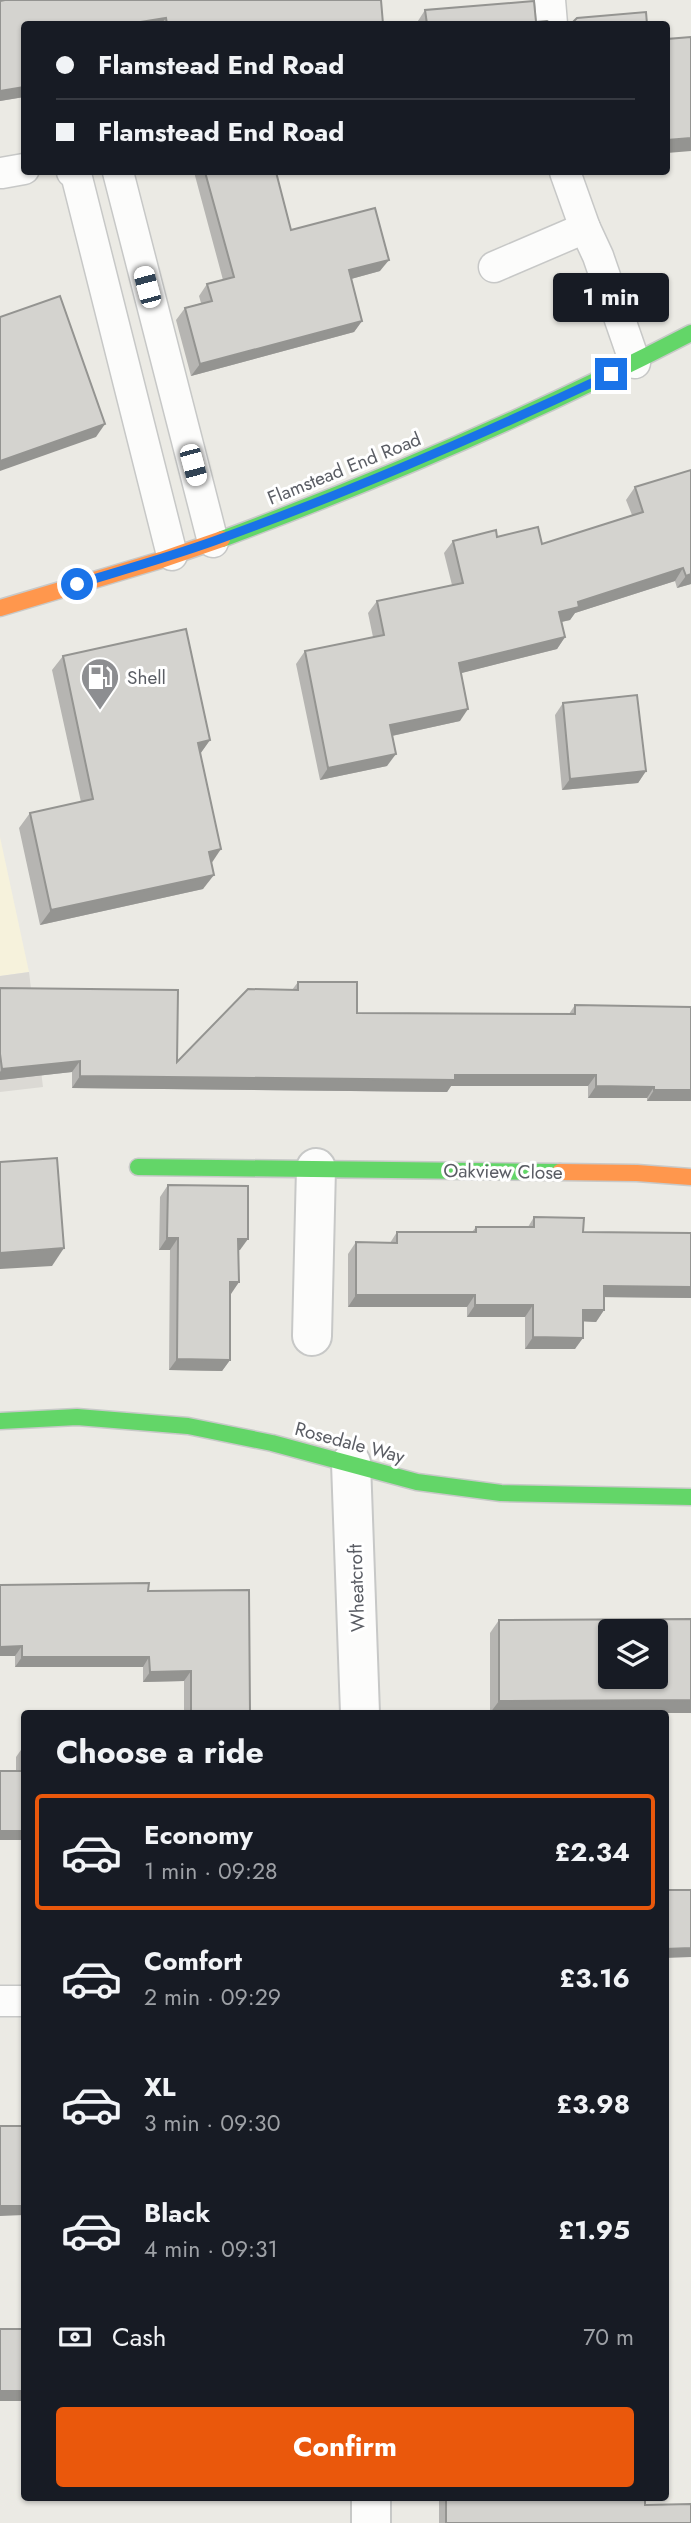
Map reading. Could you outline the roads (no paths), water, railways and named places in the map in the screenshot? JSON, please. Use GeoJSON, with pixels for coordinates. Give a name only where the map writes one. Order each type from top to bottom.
{"type":"FeatureCollection","features":[{"type":"Feature","properties":{"kind":"street","name":"Flamstead End Road"},"geometry":{"type":"LineString","coordinates":[[0,608],[213,542],[334,496],[494,429],[635,363],[691,333]]}},
{"type":"Feature","properties":{"kind":"street","name":"Oakview Close"},"geometry":{"type":"LineString","coordinates":[[138,1167],[637,1173],[691,1177]]}},
{"type":"Feature","properties":{"kind":"street"},"geometry":{"type":"LineString","coordinates":[[312,1336],[316,1168]]}},
{"type":"Feature","properties":{"kind":"street","name":"Rosedale Way"},"geometry":{"type":"LineString","coordinates":[[0,1420],[77,1417],[188,1426],[272,1443],[416,1482],[500,1493],[691,1497]]}},
{"type":"Feature","properties":{"kind":"street","name":"Wheatcroft"},"geometry":{"type":"LineString","coordinates":[[351,1464],[360,1710]]}},
{"type":"Feature","properties":{"kind":"street"},"geometry":{"type":"LineString","coordinates":[[371,2501],[371,2523]]}},
{"type":"Feature","properties":{"kind":"lane"},"geometry":{"type":"LineString","coordinates":[[550,0],[552,21]]}},
{"type":"Feature","properties":{"kind":"lane"},"geometry":{"type":"LineString","coordinates":[[76,175],[172,555]]}},
{"type":"Feature","properties":{"kind":"lane"},"geometry":{"type":"LineString","coordinates":[[119,175],[213,542]]}},
{"type":"Feature","properties":{"kind":"lane"},"geometry":{"type":"LineString","coordinates":[[566,175],[635,363]]}},
{"type":"Feature","properties":{"kind":"lane"},"geometry":{"type":"LineString","coordinates":[[494,267],[584,228]]}},
{"type":"Feature","properties":{"kind":"lane"},"geometry":{"type":"LineString","coordinates":[[0,2001],[21,2001]]}},
{"type":"Feature","properties":{"kind":"place","name":"Shell"},"geometry":{"type":"Point","coordinates":[100,711]}}]}
